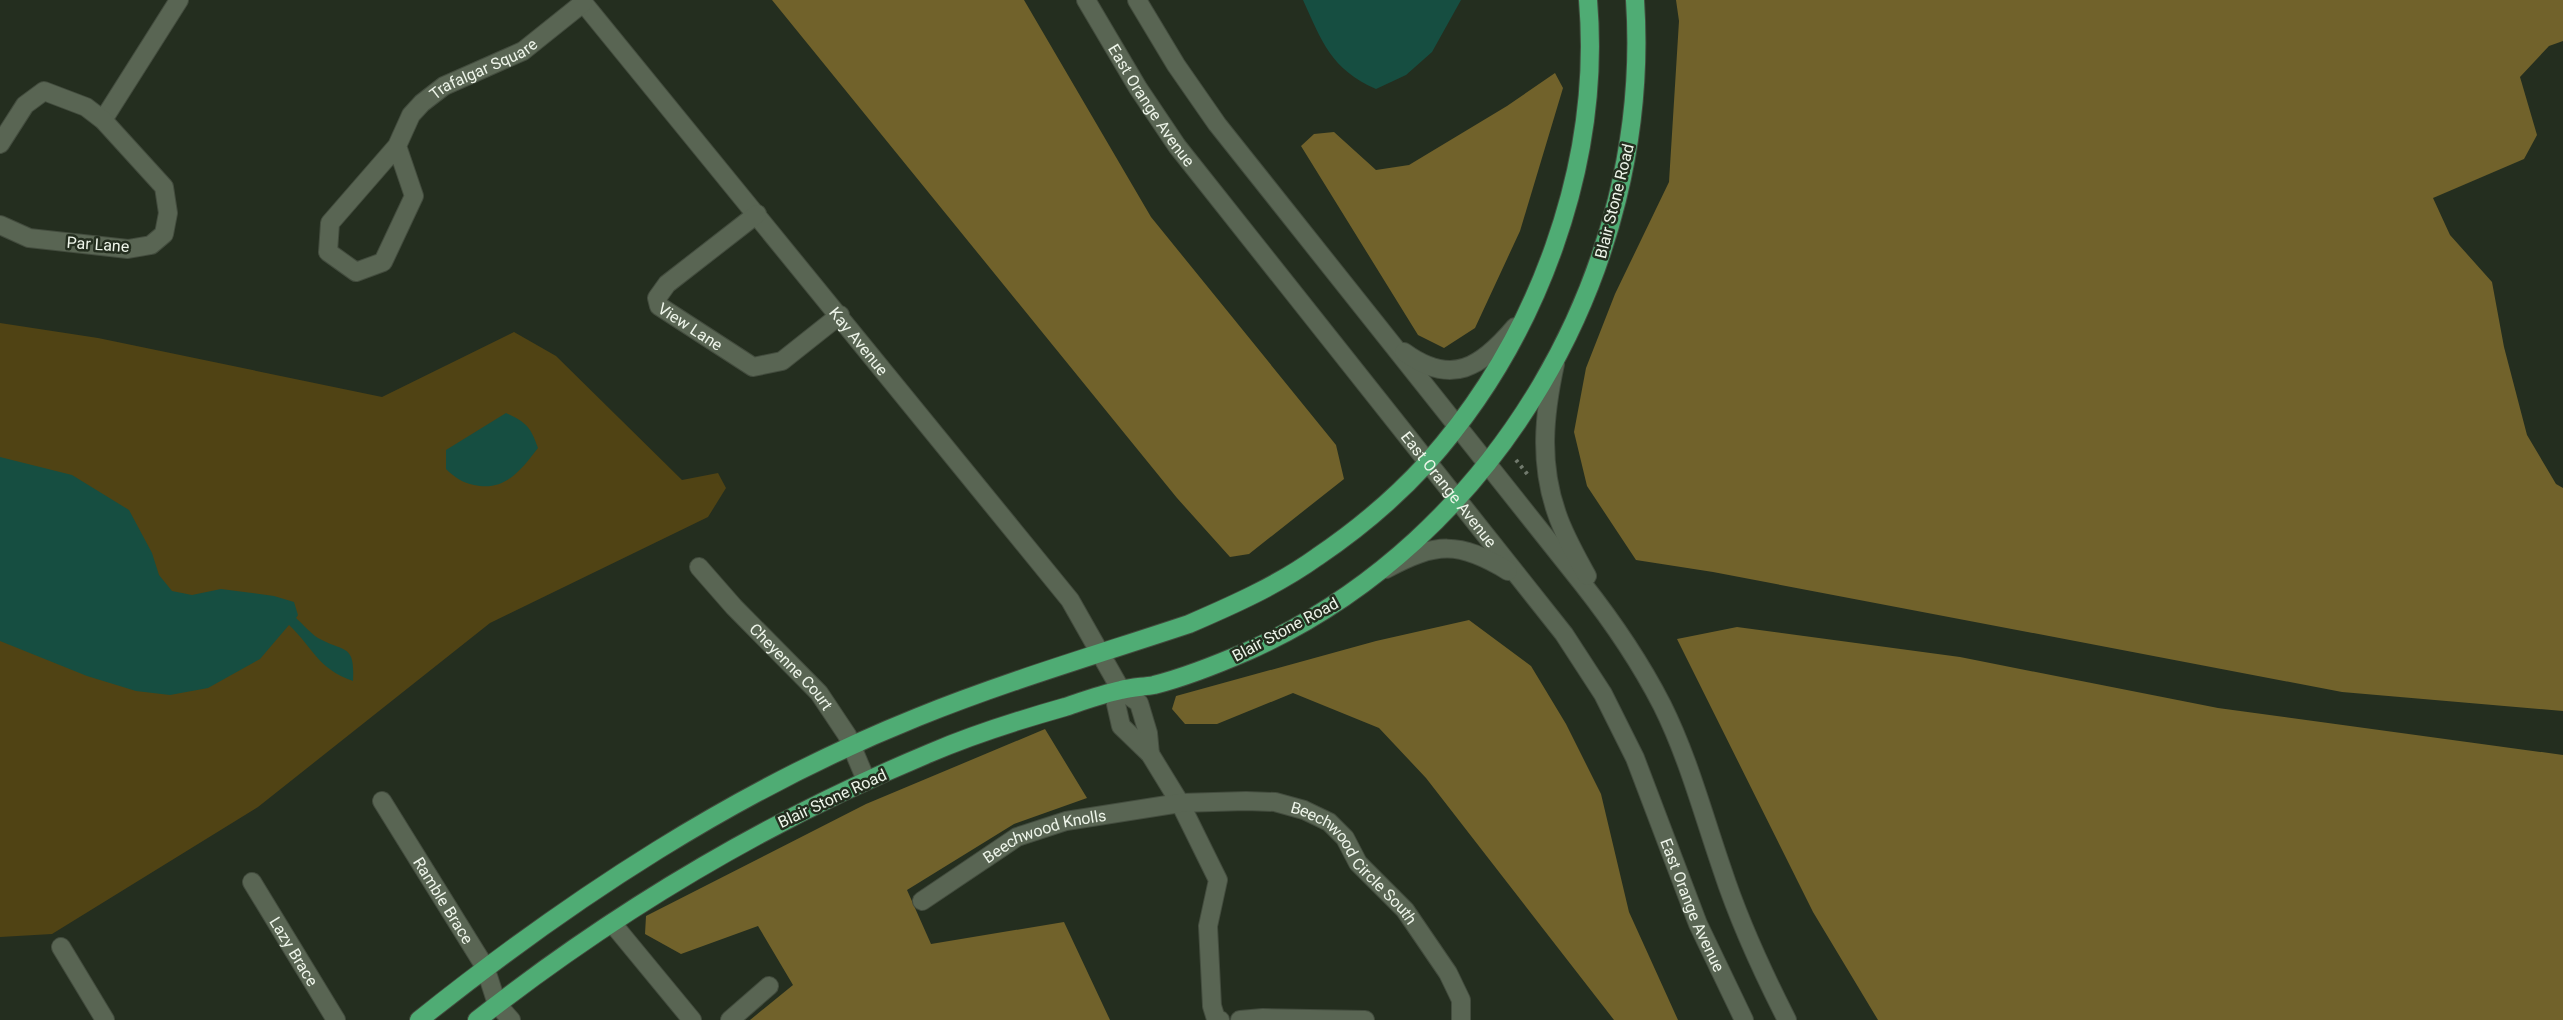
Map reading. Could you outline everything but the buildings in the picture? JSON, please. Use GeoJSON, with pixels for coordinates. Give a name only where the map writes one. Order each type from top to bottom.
{"type":"FeatureCollection","features":[{"type":"Feature","properties":{"kind":"main road"},"geometry":{"type":"LineString","coordinates":[[419,1020],[485,967],[578,900],[643,858],[725,810],[916,717],[983,692],[1189,624],[1285,578],[1352,532],[1427,463],[1457,425],[1492,374],[1524,317],[1557,237],[1579,152],[1590,44],[1587,0]]}},
{"type":"Feature","properties":{"kind":"main road","name":"Blair Stone Road"},"geometry":{"type":"LineString","coordinates":[[477,1020],[540,970],[746,840],[866,780],[944,747],[1007,724],[1121,690],[1153,685],[1186,675],[1253,649],[1318,614],[1366,580],[1411,543],[1488,464],[1520,420],[1556,360],[1587,295],[1600,260],[1627,157],[1635,91],[1635,0]]}},
{"type":"Feature","properties":{"kind":"street"},"geometry":{"type":"LineString","coordinates":[[103,120],[179,0]]}},
{"type":"Feature","properties":{"kind":"street","name":"East Orange Avenue"},"geometry":{"type":"LineString","coordinates":[[1086,0],[1138,88],[1177,146],[1564,634],[1619,724],[1649,791],[1702,932],[1744,1020]]}},
{"type":"Feature","properties":{"kind":"street"},"geometry":{"type":"LineString","coordinates":[[1137,0],[1176,65],[1217,124],[1609,617]]}},
{"type":"Feature","properties":{"kind":"street","name":"Trafalgar Square"},"geometry":{"type":"LineString","coordinates":[[397,146],[414,196],[383,262],[356,272],[328,252],[330,223],[397,146],[411,115],[444,86],[523,51],[582,1]]}},
{"type":"Feature","properties":{"kind":"street","name":"Kay Avenue"},"geometry":{"type":"LineString","coordinates":[[582,1],[758,214],[1070,600],[1121,690],[1139,703],[1148,733],[1150,754],[1180,803]]}},
{"type":"Feature","properties":{"kind":"street","name":"Par Lane"},"geometry":{"type":"LineString","coordinates":[[0,144],[25,105],[44,91],[86,107],[103,120],[164,187],[168,213],[164,234],[151,245],[128,249],[29,238],[0,225]]}},
{"type":"Feature","properties":{"kind":"street","name":"View Lane"},"geometry":{"type":"LineString","coordinates":[[758,214],[667,284],[657,298],[659,306],[753,367],[782,361],[840,315]]}},
{"type":"Feature","properties":{"kind":"street"},"geometry":{"type":"LineString","coordinates":[[1392,343],[1416,361],[1433,368],[1450,371],[1467,369],[1484,359],[1501,344],[1524,317]]}},
{"type":"Feature","properties":{"kind":"street"},"geometry":{"type":"LineString","coordinates":[[1556,360],[1545,419],[1546,474],[1557,514],[1609,617],[1646,676],[1673,730],[1690,771],[1733,901],[1760,966],[1787,1020]]}},
{"type":"Feature","properties":{"kind":"street"},"geometry":{"type":"LineString","coordinates":[[1366,580],[1406,559],[1436,548],[1453,548],[1471,553],[1518,577]]}},
{"type":"Feature","properties":{"kind":"street","name":"Cheyenne Court"},"geometry":{"type":"LineString","coordinates":[[699,567],[734,607],[819,693],[853,746],[866,780]]}},
{"type":"Feature","properties":{"kind":"street","name":"Ramble Brace"},"geometry":{"type":"LineString","coordinates":[[382,801],[485,967],[497,1004]]}},
{"type":"Feature","properties":{"kind":"street","name":"Beechwood Circle South"},"geometry":{"type":"LineString","coordinates":[[1180,803],[1275,802],[1304,810],[1329,822],[1345,838],[1358,863],[1405,910],[1448,973],[1461,1000],[1461,1020]]}},
{"type":"Feature","properties":{"kind":"street"},"geometry":{"type":"LineString","coordinates":[[1180,803],[1218,880],[1208,926],[1212,1006],[1216,1019],[1220,1020]]}},
{"type":"Feature","properties":{"kind":"street","name":"Beechwood Knolls"},"geometry":{"type":"LineString","coordinates":[[922,901],[1017,837],[1066,820],[1180,803]]}},
{"type":"Feature","properties":{"kind":"street","name":"Lazy Brace"},"geometry":{"type":"LineString","coordinates":[[252,882],[336,1020]]}},
{"type":"Feature","properties":{"kind":"street"},"geometry":{"type":"LineString","coordinates":[[612,923],[692,1020]]}},
{"type":"Feature","properties":{"kind":"street"},"geometry":{"type":"LineString","coordinates":[[61,947],[105,1020]]}},
{"type":"Feature","properties":{"kind":"street"},"geometry":{"type":"LineString","coordinates":[[730,1020],[769,986]]}},
{"type":"Feature","properties":{"kind":"street"},"geometry":{"type":"LineString","coordinates":[[497,1004],[511,1020]]}},
{"type":"Feature","properties":{"kind":"street"},"geometry":{"type":"LineString","coordinates":[[1240,1020],[1274,1018],[1365,1020]]}},
{"type":"Feature","properties":{"kind":"path"},"geometry":{"type":"LineString","coordinates":[[1516,460],[1528,475]]}},
{"type":"Feature","properties":{"kind":"shaded area"},"geometry":{"type":"Polygon","coordinates":[[[772,0],[1024,0],[1151,217],[1336,445],[1344,479],[1249,554],[1230,557],[1177,498],[772,0]]]}},
{"type":"Feature","properties":{"kind":"shaded area"},"geometry":{"type":"Polygon","coordinates":[[[1676,0],[2563,0],[2563,41],[2549,46],[2520,77],[2537,135],[2524,159],[2433,198],[2450,235],[2492,282],[2504,347],[2527,435],[2556,484],[2563,488],[2563,711],[2342,692],[1713,572],[1636,560],[1587,486],[1574,432],[1586,368],[1615,294],[1669,182],[1679,21],[1676,0]]]}},
{"type":"Feature","properties":{"kind":"shaded area"},"geometry":{"type":"Polygon","coordinates":[[[1555,73],[1563,88],[1520,231],[1475,328],[1444,348],[1418,335],[1301,146],[1314,134],[1334,132],[1376,170],[1409,165],[1507,106],[1555,73]]]}},
{"type":"Feature","properties":{"kind":"shaded area"},"geometry":{"type":"Polygon","coordinates":[[[0,323],[98,338],[382,397],[514,332],[556,356],[682,480],[718,473],[726,488],[708,517],[490,623],[258,807],[52,934],[0,937],[0,323]]]}},
{"type":"Feature","properties":{"kind":"shaded area"},"geometry":{"type":"Polygon","coordinates":[[[1469,620],[1531,666],[1566,724],[1601,794],[1629,912],[1678,1020],[1614,1020],[1426,778],[1379,728],[1293,693],[1217,724],[1185,724],[1172,709],[1176,696],[1376,641],[1469,620]]]}},
{"type":"Feature","properties":{"kind":"shaded area"},"geometry":{"type":"Polygon","coordinates":[[[1737,627],[1960,657],[2218,708],[2563,755],[2563,1020],[1878,1020],[1813,912],[1677,639],[1737,627]]]}},
{"type":"Feature","properties":{"kind":"shaded area"},"geometry":{"type":"Polygon","coordinates":[[[1045,729],[1087,798],[1014,824],[907,890],[931,944],[1064,922],[1110,1020],[750,1020],[793,985],[758,926],[681,954],[645,934],[646,916],[866,804],[1045,729]]]}},
{"type":"Feature","properties":{"kind":"water"},"geometry":{"type":"Polygon","coordinates":[[[1303,0],[1461,0],[1432,52],[1406,75],[1376,89],[1348,73],[1338,63],[1316,29],[1303,0]]]}},
{"type":"Feature","properties":{"kind":"water"},"geometry":{"type":"Polygon","coordinates":[[[506,413],[527,426],[538,448],[518,471],[503,482],[485,486],[462,481],[446,469],[446,450],[506,413]]]}},
{"type":"Feature","properties":{"kind":"water"},"geometry":{"type":"Polygon","coordinates":[[[0,457],[72,475],[129,510],[152,553],[159,575],[172,591],[192,595],[221,589],[274,596],[294,602],[298,615],[296,618],[309,631],[350,655],[353,681],[331,670],[317,658],[289,625],[260,659],[208,688],[170,695],[136,691],[87,676],[0,641],[0,457]]]}}]}
